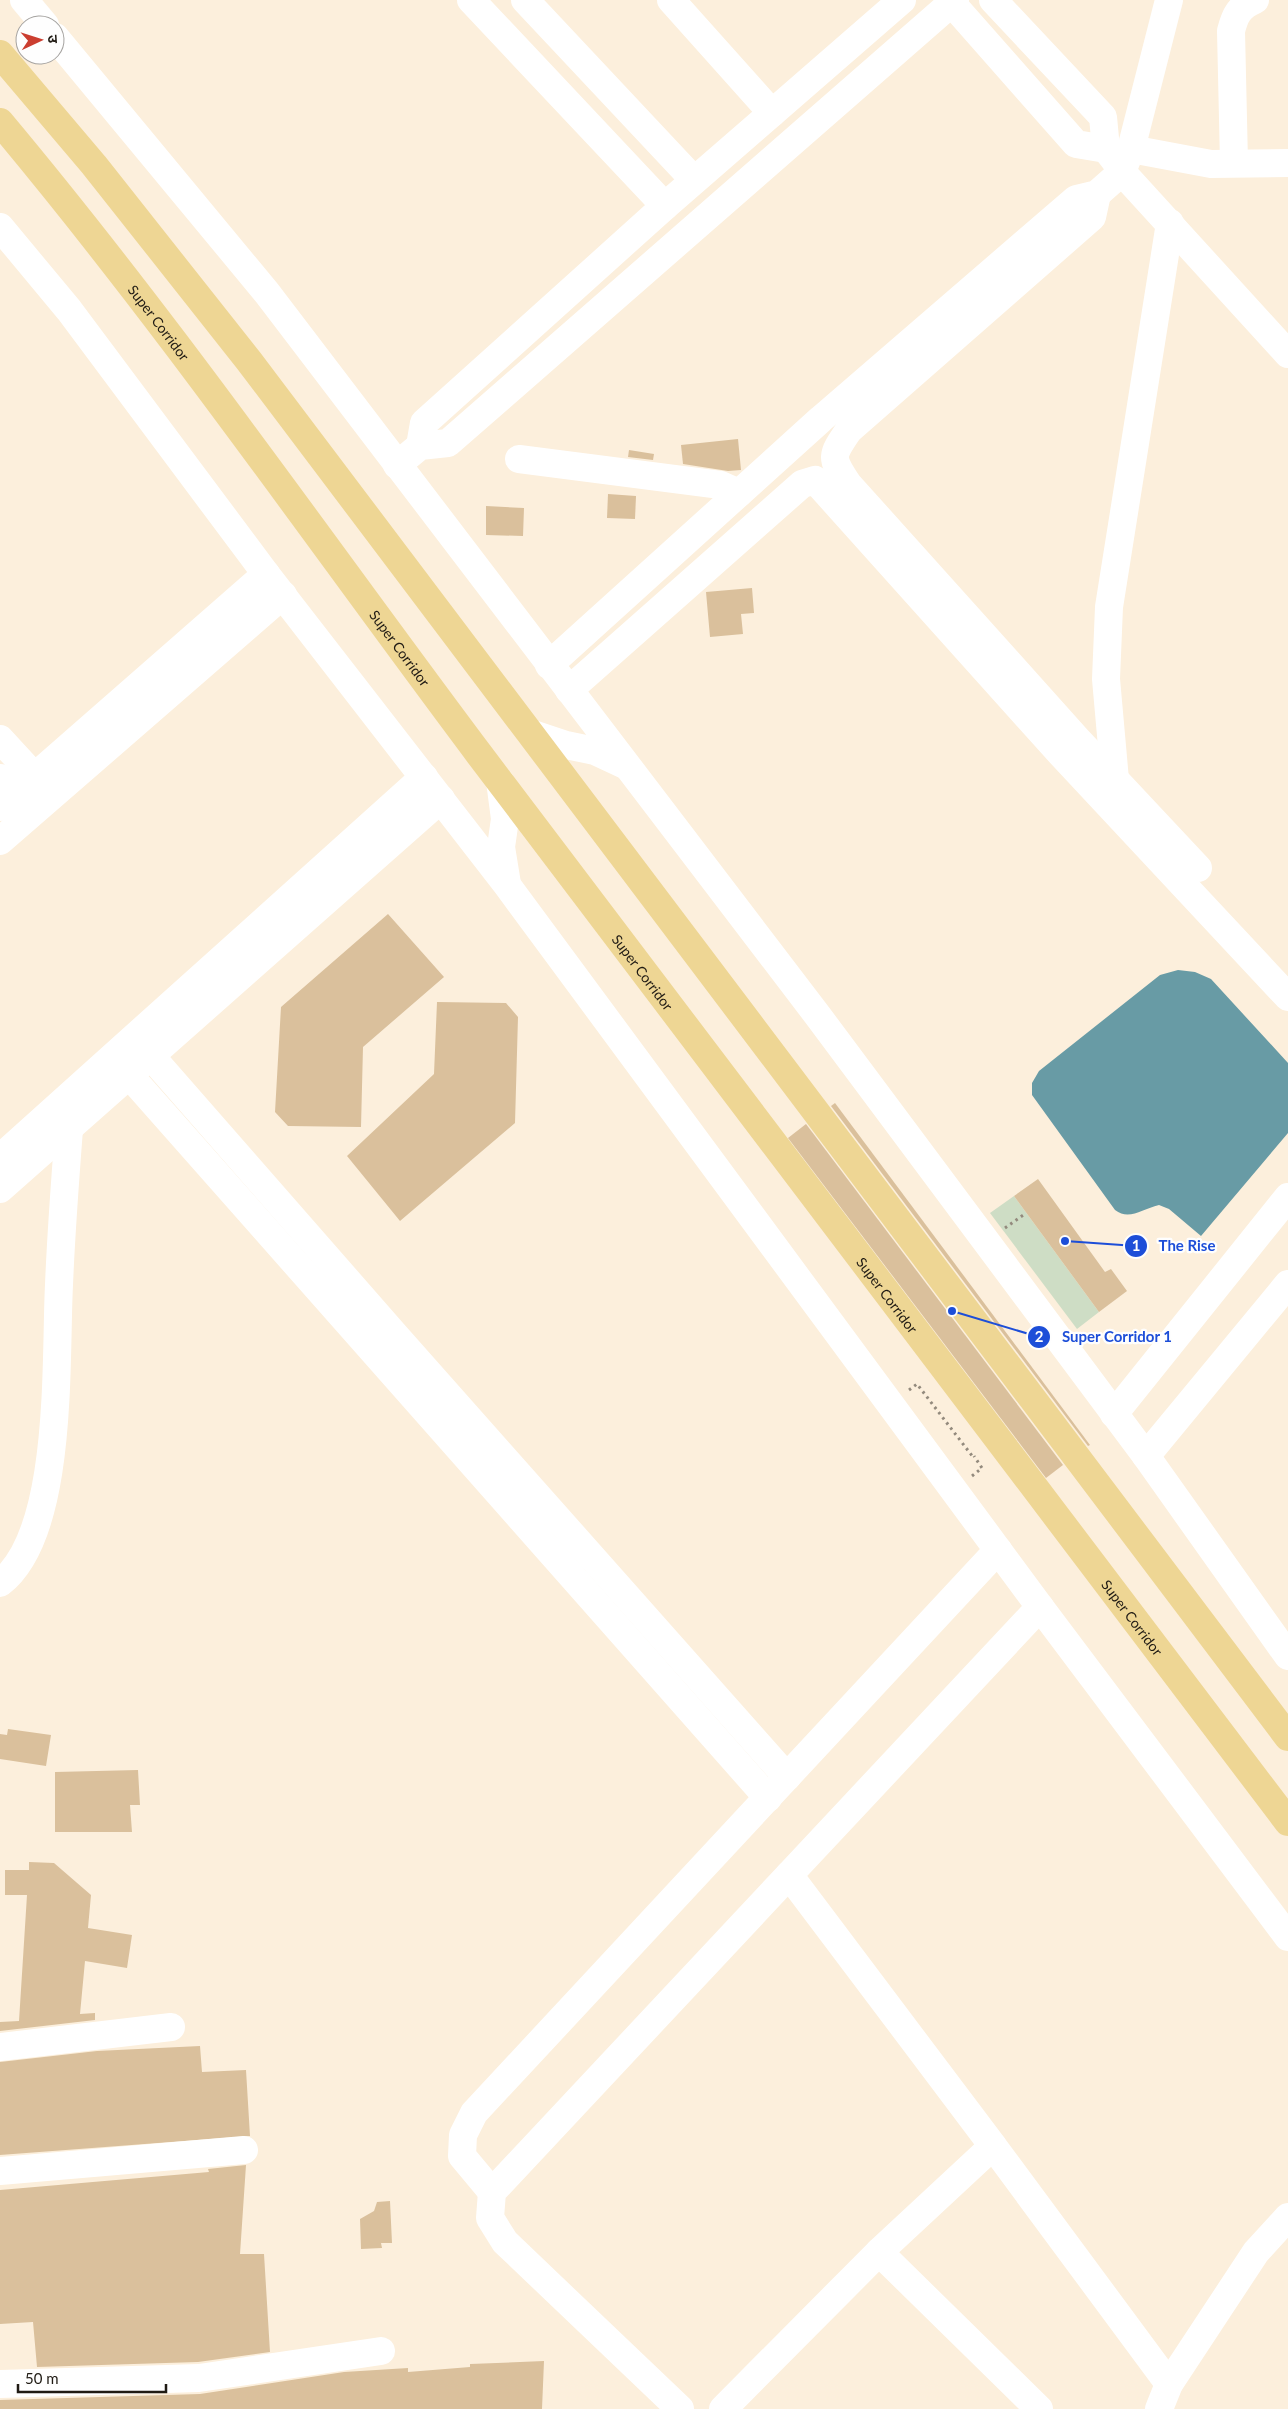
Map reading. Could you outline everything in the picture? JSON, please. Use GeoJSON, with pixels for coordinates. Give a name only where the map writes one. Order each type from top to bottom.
{"type":"FeatureCollection","features":[{"type":"Feature","properties":{"kind":"main road"},"geometry":{"type":"LineString","coordinates":[[0,54],[94,165],[249,361],[1288,1737]]}},
{"type":"Feature","properties":{"kind":"main road","name":"Super Corridor"},"geometry":{"type":"LineString","coordinates":[[0,122],[60,193],[212,389],[500,782],[1288,1822]]}},
{"type":"Feature","properties":{"kind":"street"},"geometry":{"type":"LineString","coordinates":[[24,0],[37,15]]}},
{"type":"Feature","properties":{"kind":"street"},"geometry":{"type":"LineString","coordinates":[[471,0],[665,206]]}},
{"type":"Feature","properties":{"kind":"street"},"geometry":{"type":"LineString","coordinates":[[525,0],[694,180]]}},
{"type":"Feature","properties":{"kind":"street"},"geometry":{"type":"LineString","coordinates":[[671,0],[772,113]]}},
{"type":"Feature","properties":{"kind":"street"},"geometry":{"type":"LineString","coordinates":[[420,446],[424,423],[694,180],[902,0]]}},
{"type":"Feature","properties":{"kind":"street"},"geometry":{"type":"LineString","coordinates":[[994,0],[1103,118],[1120,157],[1170,223],[1288,354]]}},
{"type":"Feature","properties":{"kind":"street"},"geometry":{"type":"LineString","coordinates":[[1169,0],[1120,157],[1097,194],[1092,216],[849,430],[835,451],[836,465],[848,484],[1115,780],[1198,868]]}},
{"type":"Feature","properties":{"kind":"street"},"geometry":{"type":"LineString","coordinates":[[1234,163],[1231,31],[1236,14],[1245,4],[1255,0]]}},
{"type":"Feature","properties":{"kind":"street"},"geometry":{"type":"LineString","coordinates":[[397,464],[420,446],[448,443],[952,1],[1076,144],[1120,157],[1211,164],[1288,163]]}},
{"type":"Feature","properties":{"kind":"street"},"geometry":{"type":"LineString","coordinates":[[65,49],[267,293],[626,766],[1084,1357],[1114,1414],[1288,1656]]}},
{"type":"Feature","properties":{"kind":"street"},"geometry":{"type":"LineString","coordinates":[[549,665],[821,419],[1076,199],[1097,194]]}},
{"type":"Feature","properties":{"kind":"street"},"geometry":{"type":"LineString","coordinates":[[1115,780],[1106,679],[1110,607],[1170,223]]}},
{"type":"Feature","properties":{"kind":"street"},"geometry":{"type":"LineString","coordinates":[[0,227],[69,310],[266,574],[507,885],[1040,1607],[1288,1937]]}},
{"type":"Feature","properties":{"kind":"street"},"geometry":{"type":"LineString","coordinates":[[519,459],[720,485],[739,493]]}},
{"type":"Feature","properties":{"kind":"street"},"geometry":{"type":"LineString","coordinates":[[569,690],[802,484],[815,480],[1060,753],[1288,997]]}},
{"type":"Feature","properties":{"kind":"street"},"geometry":{"type":"LineString","coordinates":[[0,739],[13,789],[266,574]]}},
{"type":"Feature","properties":{"kind":"street"},"geometry":{"type":"LineString","coordinates":[[0,841],[283,596]]}},
{"type":"Feature","properties":{"kind":"street"},"geometry":{"type":"LineString","coordinates":[[530,732],[566,746],[595,751],[626,766]]}},
{"type":"Feature","properties":{"kind":"street"},"geometry":{"type":"LineString","coordinates":[[0,1189],[69,1129],[122,1067],[424,777]]}},
{"type":"Feature","properties":{"kind":"street"},"geometry":{"type":"LineString","coordinates":[[500,782],[505,818],[501,847],[507,885]]}},
{"type":"Feature","properties":{"kind":"street"},"geometry":{"type":"LineString","coordinates":[[143,1047],[441,799]]}},
{"type":"Feature","properties":{"kind":"street"},"geometry":{"type":"LineString","coordinates":[[143,1047],[394,1334],[787,1777]]}},
{"type":"Feature","properties":{"kind":"street"},"geometry":{"type":"LineString","coordinates":[[0,1158],[122,1067]]}},
{"type":"Feature","properties":{"kind":"street"},"geometry":{"type":"LineString","coordinates":[[122,1067],[768,1798]]}},
{"type":"Feature","properties":{"kind":"street"},"geometry":{"type":"LineString","coordinates":[[0,1583],[9,1577],[28,1549],[43,1498],[55,1416],[59,1286],[69,1129]]}},
{"type":"Feature","properties":{"kind":"street"},"geometry":{"type":"LineString","coordinates":[[1114,1414],[1288,1197]]}},
{"type":"Feature","properties":{"kind":"street"},"geometry":{"type":"LineString","coordinates":[[1146,1456],[1288,1284]]}},
{"type":"Feature","properties":{"kind":"street"},"geometry":{"type":"LineString","coordinates":[[492,2192],[462,2156],[463,2134],[474,2113],[998,1550]]}},
{"type":"Feature","properties":{"kind":"street"},"geometry":{"type":"LineString","coordinates":[[680,2409],[505,2242],[490,2218],[492,2192],[1040,1607]]}},
{"type":"Feature","properties":{"kind":"street"},"geometry":{"type":"LineString","coordinates":[[789,1875],[1169,2384]]}},
{"type":"Feature","properties":{"kind":"street"},"geometry":{"type":"LineString","coordinates":[[0,2047],[171,2027]]}},
{"type":"Feature","properties":{"kind":"street"},"geometry":{"type":"LineString","coordinates":[[723,2409],[879,2252],[993,2146]]}},
{"type":"Feature","properties":{"kind":"street"},"geometry":{"type":"LineString","coordinates":[[0,2171],[244,2150]]}},
{"type":"Feature","properties":{"kind":"street"},"geometry":{"type":"LineString","coordinates":[[1159,2409],[1169,2384],[1256,2252],[1288,2217]]}},
{"type":"Feature","properties":{"kind":"street"},"geometry":{"type":"LineString","coordinates":[[879,2252],[1039,2409]]}},
{"type":"Feature","properties":{"kind":"street"},"geometry":{"type":"LineString","coordinates":[[0,2384],[199,2378],[381,2351]]}},
{"type":"Feature","properties":{"kind":"path"},"geometry":{"type":"LineString","coordinates":[[917,1384],[973,1457]]}},
{"type":"Feature","properties":{"kind":"green space"},"geometry":{"type":"Polygon","coordinates":[[[1014,1196],[1099,1312],[1077,1329],[990,1213],[1014,1196]]]}},
{"type":"Feature","properties":{"kind":"water"},"geometry":{"type":"Polygon","coordinates":[[[1178,970],[1195,972],[1211,979],[1288,1063],[1288,1133],[1201,1236],[1169,1209],[1159,1205],[1131,1214],[1120,1213],[1115,1210],[1032,1095],[1032,1083],[1039,1071],[1160,975],[1178,970]]]}},
{"type":"Feature","properties":{"kind":"building"},"geometry":{"type":"Polygon","coordinates":[[[738,439],[741,470],[728,471],[683,464],[681,445],[738,439]]]}},
{"type":"Feature","properties":{"kind":"building"},"geometry":{"type":"Polygon","coordinates":[[[629,450],[654,454],[653,460],[628,457],[629,450]]]}},
{"type":"Feature","properties":{"kind":"building"},"geometry":{"type":"Polygon","coordinates":[[[608,494],[636,496],[635,519],[607,518],[608,494]]]}},
{"type":"Feature","properties":{"kind":"building"},"geometry":{"type":"Polygon","coordinates":[[[486,506],[524,508],[523,536],[486,535],[486,506]]]}},
{"type":"Feature","properties":{"kind":"building"},"geometry":{"type":"Polygon","coordinates":[[[752,588],[754,613],[741,614],[743,634],[710,637],[706,592],[752,588]]]}},
{"type":"Feature","properties":{"kind":"building"},"geometry":{"type":"Polygon","coordinates":[[[388,914],[444,977],[363,1047],[361,1127],[288,1126],[275,1112],[281,1007],[388,914]]]}},
{"type":"Feature","properties":{"kind":"building"},"geometry":{"type":"Polygon","coordinates":[[[437,1002],[506,1003],[518,1017],[515,1123],[400,1221],[347,1156],[434,1074],[437,1002]]]}},
{"type":"Feature","properties":{"kind":"building"},"geometry":{"type":"Polygon","coordinates":[[[835,1103],[1090,1445],[1088,1446],[831,1106],[835,1103]]]}},
{"type":"Feature","properties":{"kind":"building"},"geometry":{"type":"Polygon","coordinates":[[[806,1124],[1063,1465],[1046,1478],[788,1138],[806,1124]]]}},
{"type":"Feature","properties":{"kind":"building"},"geometry":{"type":"Polygon","coordinates":[[[1038,1179],[1105,1272],[1111,1269],[1127,1291],[1099,1312],[1014,1196],[1038,1179]]]}},
{"type":"Feature","properties":{"kind":"building"},"geometry":{"type":"Polygon","coordinates":[[[8,1729],[51,1735],[46,1766],[0,1759],[0,1734],[7,1735],[8,1729]]]}},
{"type":"Feature","properties":{"kind":"building"},"geometry":{"type":"Polygon","coordinates":[[[138,1770],[140,1805],[130,1805],[132,1832],[55,1832],[55,1772],[138,1770]]]}},
{"type":"Feature","properties":{"kind":"building"},"geometry":{"type":"Polygon","coordinates":[[[29,1862],[54,1863],[91,1895],[88,1928],[132,1935],[127,1968],[85,1961],[80,2014],[95,2013],[95,2020],[0,2031],[0,2022],[19,2021],[27,1895],[5,1895],[5,1870],[29,1870],[29,1862]]]}},
{"type":"Feature","properties":{"kind":"building"},"geometry":{"type":"Polygon","coordinates":[[[200,2046],[202,2072],[246,2070],[250,2136],[0,2155],[0,2062],[97,2051],[200,2046]]]}},
{"type":"Feature","properties":{"kind":"building"},"geometry":{"type":"Polygon","coordinates":[[[246,2165],[240,2254],[264,2254],[270,2352],[198,2362],[37,2367],[33,2322],[0,2324],[0,2190],[209,2172],[208,2169],[246,2165]]]}},
{"type":"Feature","properties":{"kind":"building"},"geometry":{"type":"Polygon","coordinates":[[[390,2201],[392,2243],[381,2243],[382,2248],[361,2249],[360,2219],[374,2211],[377,2202],[390,2201]]]}},
{"type":"Feature","properties":{"kind":"building"},"geometry":{"type":"Polygon","coordinates":[[[544,2361],[542,2409],[0,2409],[0,2400],[200,2394],[344,2372],[408,2368],[408,2372],[470,2367],[470,2364],[544,2361]]]}},
{"type":"Feature","properties":{"kind":"place","name":"The Rise"},"geometry":{"type":"Point","coordinates":[1065,1241]}},
{"type":"Feature","properties":{"kind":"place","name":"Super Corridor 1"},"geometry":{"type":"Point","coordinates":[952,1311]}}]}
